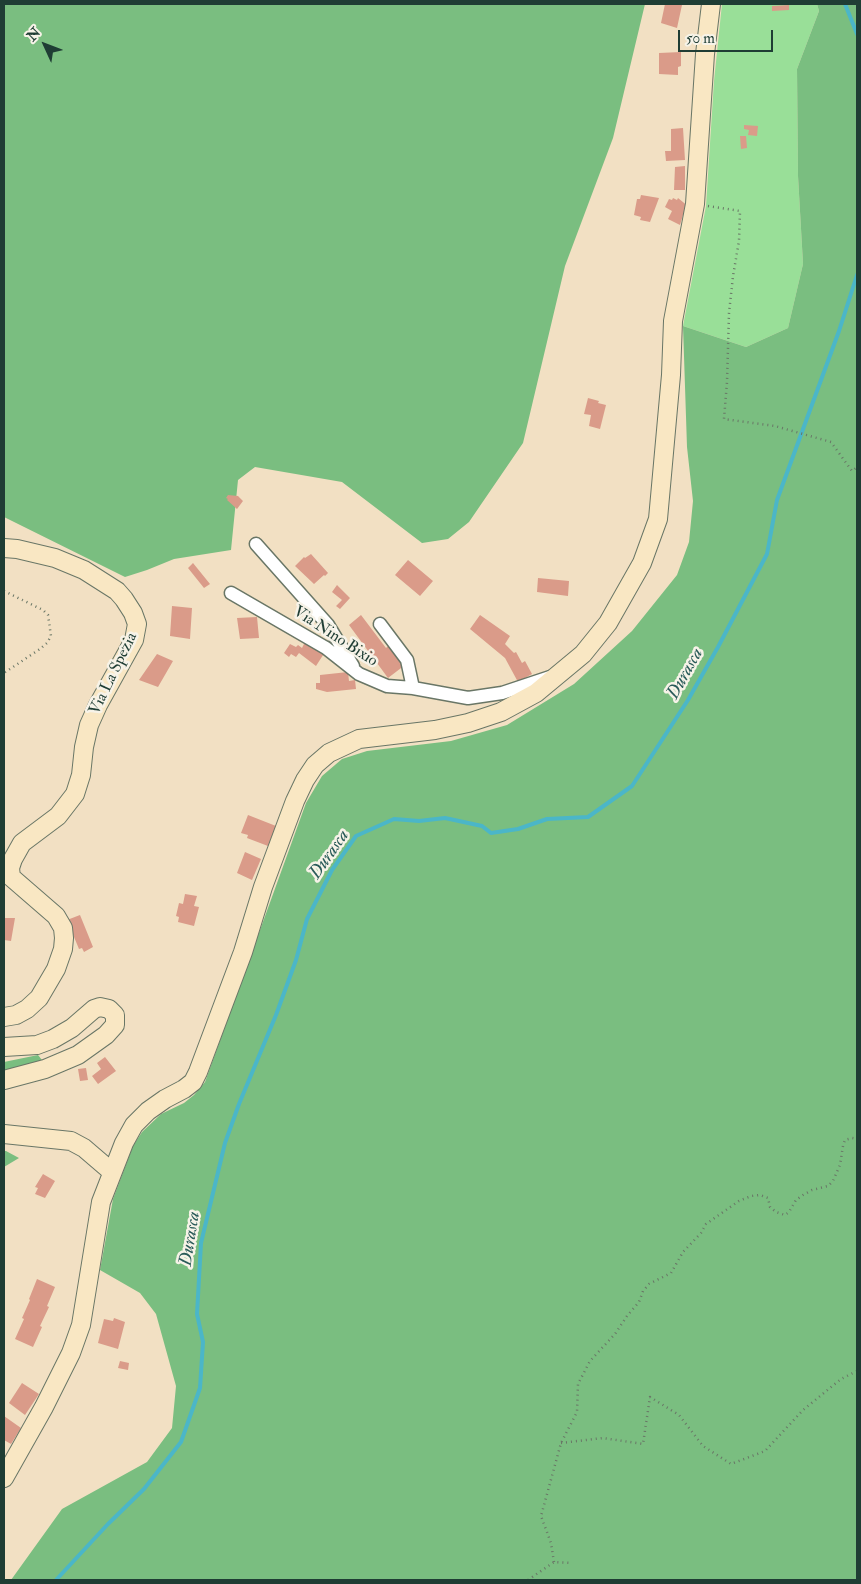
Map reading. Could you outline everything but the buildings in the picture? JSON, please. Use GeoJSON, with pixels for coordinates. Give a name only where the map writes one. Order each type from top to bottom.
{"type":"FeatureCollection","features":[{"type":"Feature","properties":{"kind":"main road"},"geometry":{"type":"LineString","coordinates":[[4,1478],[58,1381],[78,1335],[101,1202],[124,1143],[134,1126],[148,1111],[165,1099],[184,1090],[198,1072],[243,952],[263,888],[295,801],[315,765],[329,753],[359,739],[435,730],[468,723],[501,712],[536,693],[583,654],[608,623],[642,563],[658,519],[671,376],[673,321],[695,204],[705,54],[711,4]]}},
{"type":"Feature","properties":{"kind":"main road","name":"Via La Spezia"},"geometry":{"type":"LineString","coordinates":[[4,548],[17,549],[54,558],[84,570],[116,591],[124,599],[133,613],[137,624],[134,640],[98,705],[89,726],[84,747],[81,775],[75,794],[58,816],[22,844],[12,859],[10,868],[12,877],[56,916],[63,928],[64,938],[63,949],[56,969],[39,998],[27,1009],[16,1015],[4,1017]]}},
{"type":"Feature","properties":{"kind":"main road"},"geometry":{"type":"LineString","coordinates":[[4,1047],[38,1044],[53,1039],[72,1028],[94,1009],[100,1007],[108,1009],[115,1015],[115,1025],[106,1035],[78,1055],[45,1069],[4,1080]]}},
{"type":"Feature","properties":{"kind":"main road"},"geometry":{"type":"LineString","coordinates":[[4,1134],[71,1141],[84,1148],[112,1172]]}},
{"type":"Feature","properties":{"kind":"street"},"geometry":{"type":"LineString","coordinates":[[256,544],[328,625],[359,674]]}},
{"type":"Feature","properties":{"kind":"street","name":"Via Nino Bixio"},"geometry":{"type":"LineString","coordinates":[[231,593],[326,648],[359,674],[387,686],[412,688],[468,698],[502,693],[560,674]]}},
{"type":"Feature","properties":{"kind":"street","name":"Via Nino Bixio"},"geometry":{"type":"LineString","coordinates":[[268,614],[284,635]]}},
{"type":"Feature","properties":{"kind":"street"},"geometry":{"type":"LineString","coordinates":[[380,624],[407,660],[412,688]]}},
{"type":"Feature","properties":{"kind":"path"},"geometry":{"type":"LineString","coordinates":[[695,204],[740,211],[739,241],[733,276],[730,313],[724,419],[775,426],[830,442],[852,472],[857,467]]}},
{"type":"Feature","properties":{"kind":"path"},"geometry":{"type":"LineString","coordinates":[[4,591],[43,610],[48,615],[51,636],[40,650],[4,673]]}},
{"type":"Feature","properties":{"kind":"path"},"geometry":{"type":"LineString","coordinates":[[554,1562],[551,1542],[541,1516],[560,1443],[578,1412],[578,1384],[590,1361],[615,1334],[639,1302],[643,1291],[649,1284],[671,1273],[683,1252],[701,1233],[706,1224],[739,1201],[751,1196],[760,1195],[768,1198],[770,1207],[776,1212],[785,1215],[796,1200],[812,1190],[828,1186],[833,1181],[840,1165],[843,1146],[846,1140],[857,1139]]}},
{"type":"Feature","properties":{"kind":"path"},"geometry":{"type":"LineString","coordinates":[[560,1443],[603,1438],[643,1444],[650,1397],[678,1415],[703,1446],[731,1464],[765,1451],[803,1410],[841,1379],[857,1371]]}},
{"type":"Feature","properties":{"kind":"path"},"geometry":{"type":"LineString","coordinates":[[528,1580],[554,1562],[571,1563]]}},
{"type":"Feature","properties":{"kind":"green space"},"geometry":{"type":"Polygon","coordinates":[[[4,4],[645,4],[613,138],[565,266],[523,443],[469,522],[448,539],[422,543],[342,482],[255,467],[238,480],[231,550],[174,559],[125,577],[4,517],[4,4]]]}},
{"type":"Feature","properties":{"kind":"green space"},"geometry":{"type":"Polygon","coordinates":[[[722,4],[817,4],[819,11],[797,69],[798,176],[803,264],[788,328],[746,347],[683,326],[706,206],[714,81],[722,4]]]}},
{"type":"Feature","properties":{"kind":"green space"},"geometry":{"type":"Polygon","coordinates":[[[817,4],[857,4],[857,1580],[11,1580],[62,1509],[147,1462],[172,1428],[176,1386],[156,1314],[140,1293],[100,1270],[113,1199],[133,1146],[142,1132],[161,1114],[184,1103],[205,1082],[306,803],[322,776],[342,759],[367,751],[451,741],[507,725],[574,684],[632,631],[677,575],[689,542],[693,501],[687,447],[683,326],[746,347],[788,328],[803,264],[798,176],[797,69],[819,11],[817,4]]]}},
{"type":"Feature","properties":{"kind":"green space"},"geometry":{"type":"Polygon","coordinates":[[[38,1055],[42,1060],[4,1073],[4,1062],[38,1055]]]}},
{"type":"Feature","properties":{"kind":"green space"},"geometry":{"type":"Polygon","coordinates":[[[4,1151],[6,1151],[19,1158],[4,1167],[4,1151]]]}},
{"type":"Feature","properties":{"kind":"waterway","name":"Durasca"},"geometry":{"type":"LineString","coordinates":[[845,4],[857,34]]}},
{"type":"Feature","properties":{"kind":"waterway","name":"Durasca"},"geometry":{"type":"LineString","coordinates":[[56,1580],[108,1524],[144,1489],[181,1442],[200,1388],[203,1342],[197,1314],[201,1243],[225,1143],[276,1015],[296,960],[307,919],[332,870],[356,836],[394,819],[419,821],[445,818],[482,826],[491,833],[518,829],[547,819],[588,817],[632,786],[688,700],[767,554],[777,500],[839,331],[857,275]]}}]}
